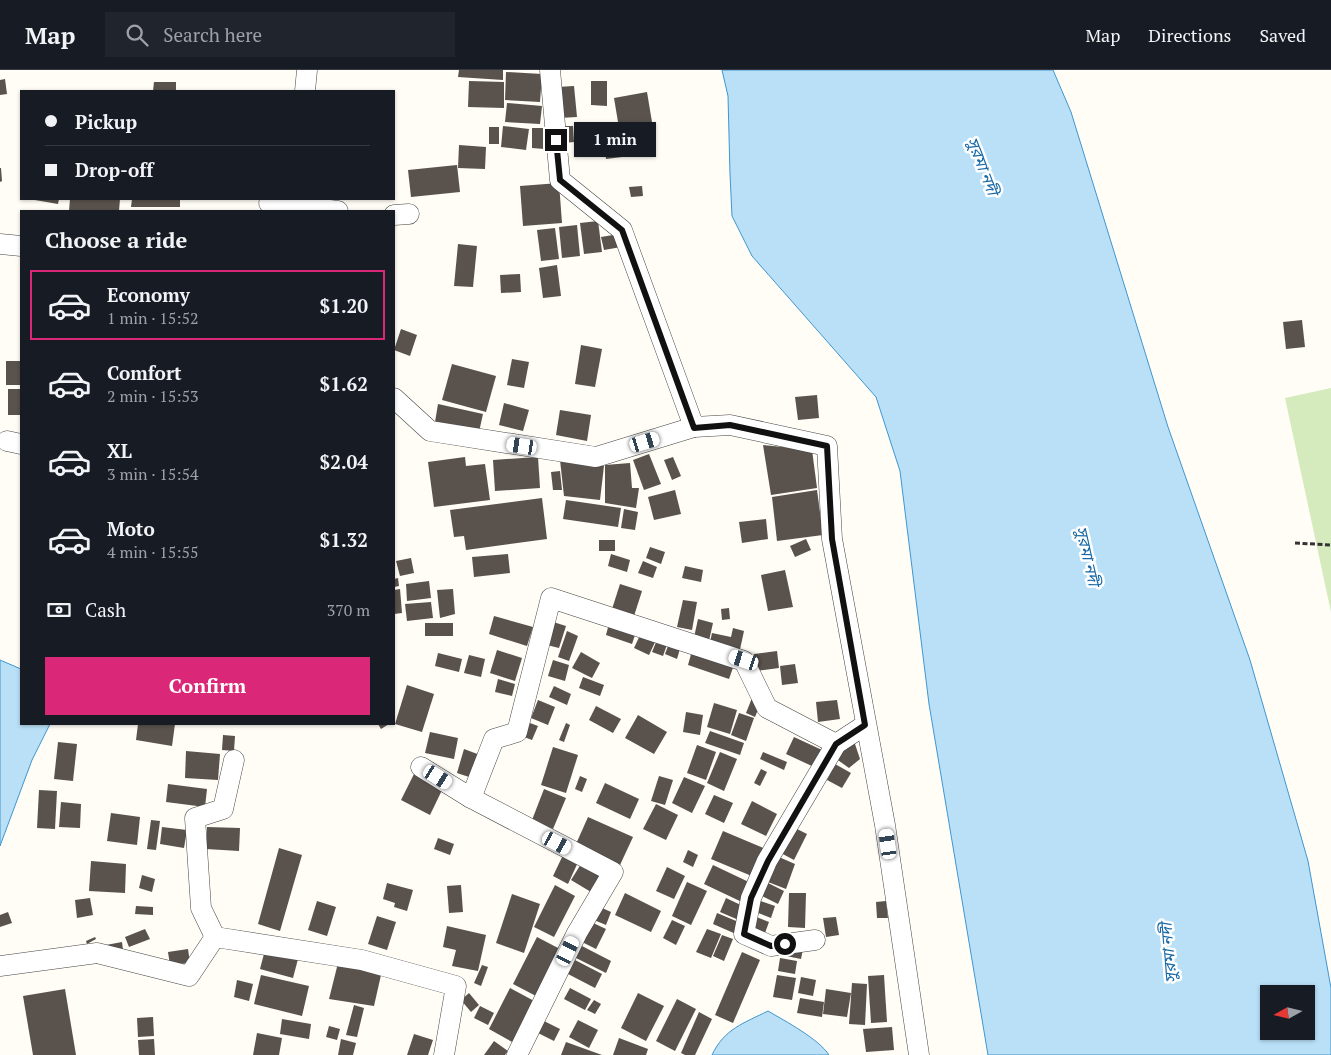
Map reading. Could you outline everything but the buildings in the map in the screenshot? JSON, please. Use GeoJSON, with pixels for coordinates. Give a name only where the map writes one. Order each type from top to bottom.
{"type":"FeatureCollection","features":[{"type":"Feature","properties":{"kind":"street"},"geometry":{"type":"LineString","coordinates":[[305,90],[307,70]]}},
{"type":"Feature","properties":{"kind":"street"},"geometry":{"type":"LineString","coordinates":[[550,70],[560,180],[622,230],[694,428]]}},
{"type":"Feature","properties":{"kind":"street"},"geometry":{"type":"LineString","coordinates":[[268,204],[328,210]]}},
{"type":"Feature","properties":{"kind":"street"},"geometry":{"type":"LineString","coordinates":[[0,244],[20,246]]}},
{"type":"Feature","properties":{"kind":"street"},"geometry":{"type":"LineString","coordinates":[[395,399],[430,431],[596,457],[694,428],[730,425],[827,446],[832,539],[885,825],[919,1055]]}},
{"type":"Feature","properties":{"kind":"street"},"geometry":{"type":"LineString","coordinates":[[471,798],[494,739],[517,732],[552,598],[744,660],[768,708],[836,744]]}},
{"type":"Feature","properties":{"kind":"street"},"geometry":{"type":"LineString","coordinates":[[815,940],[771,946],[744,934],[751,898],[768,861],[836,744],[865,725]]}},
{"type":"Feature","properties":{"kind":"street"},"geometry":{"type":"LineString","coordinates":[[215,937],[201,908],[195,818],[223,809],[234,760]]}},
{"type":"Feature","properties":{"kind":"street"},"geometry":{"type":"LineString","coordinates":[[421,767],[471,798],[613,872],[577,933],[516,1055]]}},
{"type":"Feature","properties":{"kind":"street"},"geometry":{"type":"LineString","coordinates":[[0,966],[97,953],[189,976],[215,937]]}},
{"type":"Feature","properties":{"kind":"street"},"geometry":{"type":"LineString","coordinates":[[215,937],[362,960],[456,986],[444,1055]]}},
{"type":"Feature","properties":{"kind":"path"},"geometry":{"type":"LineString","coordinates":[[1295,543],[1331,545]]}},
{"type":"Feature","properties":{"kind":"green space"},"geometry":{"type":"Polygon","coordinates":[[[1331,388],[1331,612],[1285,398],[1331,388]]]}},
{"type":"Feature","properties":{"kind":"water","name":"সুরমা নদী"},"geometry":{"type":"Polygon","coordinates":[[[722,70],[1053,70],[1071,112],[1168,427],[1250,660],[1308,861],[1331,988],[1331,1055],[988,1055],[929,704],[900,471],[876,397],[752,256],[732,216],[728,96],[722,70]]]}},
{"type":"Feature","properties":{"kind":"water"},"geometry":{"type":"Polygon","coordinates":[[[0,660],[20,669],[20,725],[50,725],[32,760],[0,846],[0,660]]]}},
{"type":"Feature","properties":{"kind":"water"},"geometry":{"type":"Polygon","coordinates":[[[768,1011],[810,1037],[829,1055],[712,1055],[722,1039],[729,1033],[743,1023],[768,1011]]]}},
{"type":"Feature","properties":{"kind":"route"},"geometry":{"type":"LineString","coordinates":[[556,140],[560,180],[622,230],[694,428],[730,425],[827,446],[832,539],[865,725],[836,744],[768,861],[751,898],[744,934],[771,946],[785,944]]}}]}
